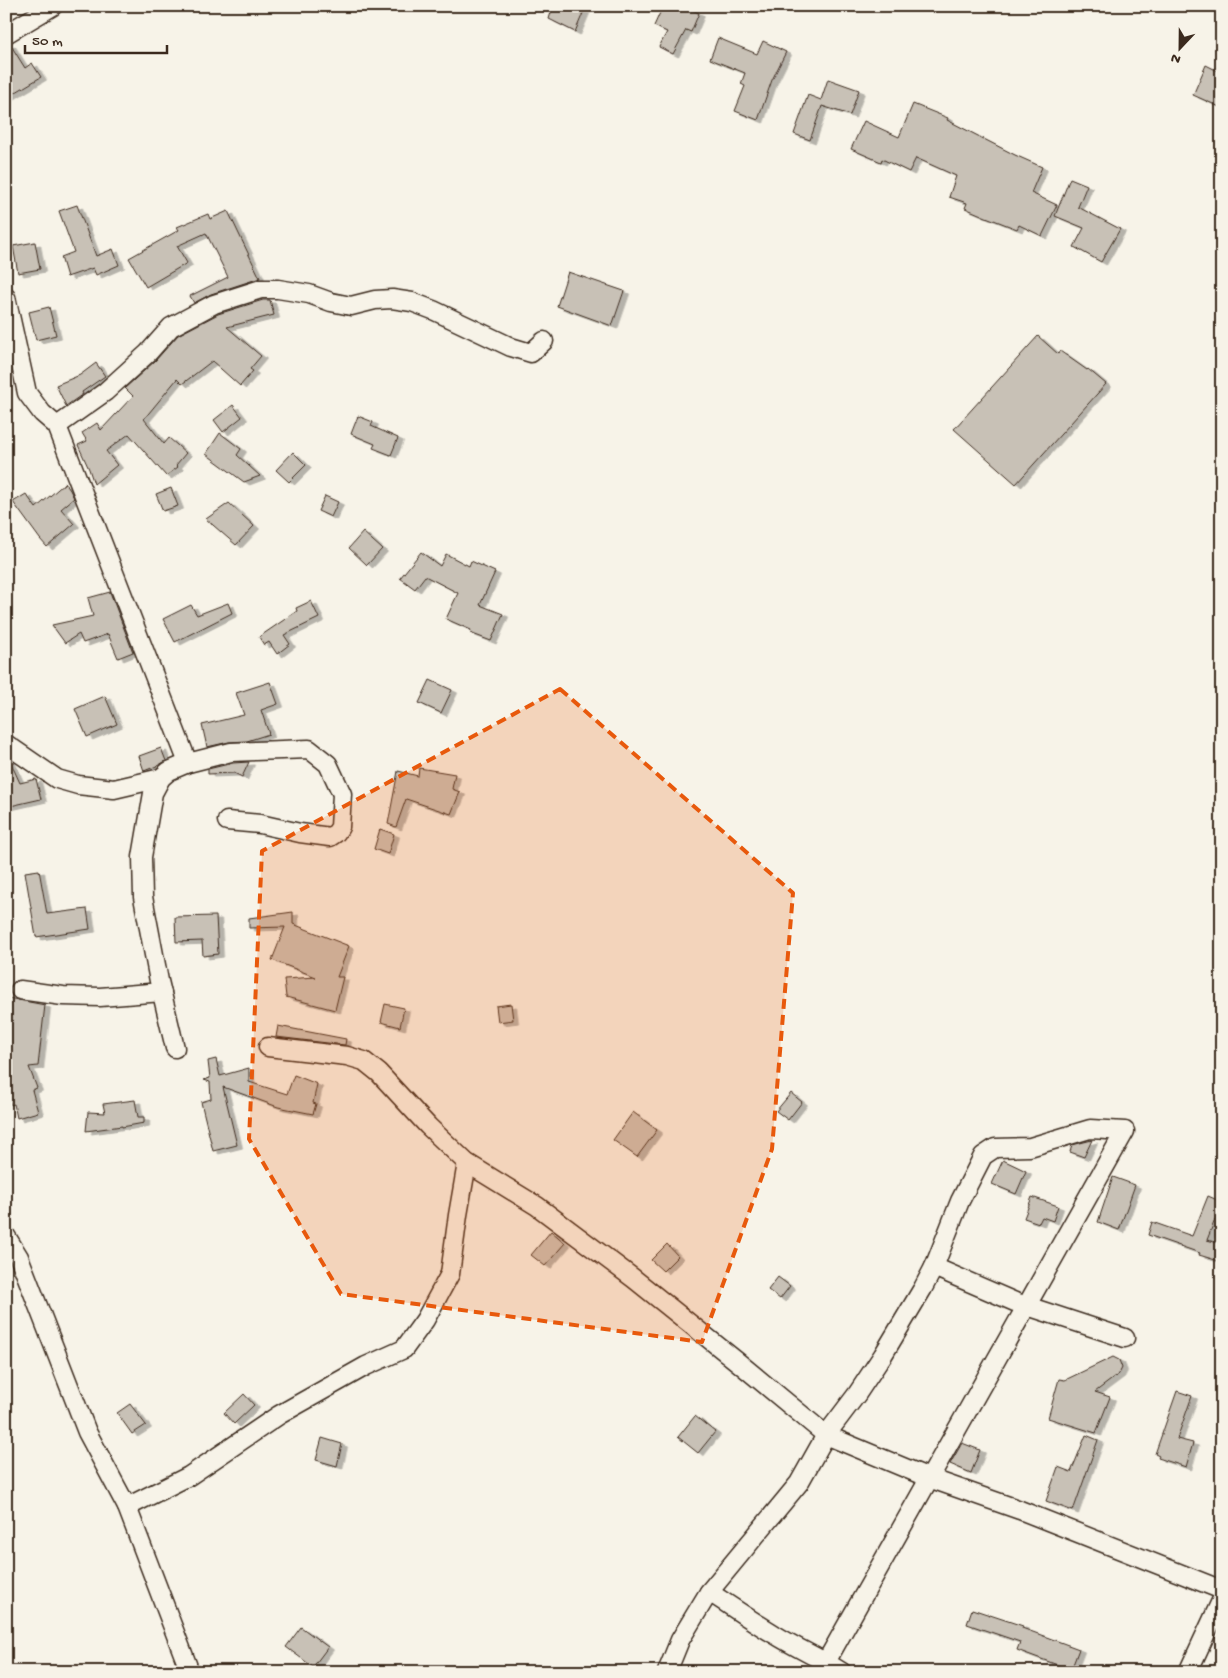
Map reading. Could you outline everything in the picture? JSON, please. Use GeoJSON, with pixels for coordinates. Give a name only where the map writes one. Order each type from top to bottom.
{"type":"FeatureCollection","features":[{"type":"Feature","properties":{"kind":"street"},"geometry":{"type":"LineString","coordinates":[[6,34],[53,6]]}},
{"type":"Feature","properties":{"kind":"street"},"geometry":{"type":"LineString","coordinates":[[57,426],[104,392],[148,353],[171,327],[214,304],[261,289],[309,294],[331,302],[351,306],[375,300],[392,299],[412,302],[511,347],[531,353],[544,341]]}},
{"type":"Feature","properties":{"kind":"street"},"geometry":{"type":"LineString","coordinates":[[6,297],[28,393],[42,413],[57,426],[188,763]]}},
{"type":"Feature","properties":{"kind":"street"},"geometry":{"type":"LineString","coordinates":[[6,744],[57,779],[78,785],[114,789],[161,778]]}},
{"type":"Feature","properties":{"kind":"street"},"geometry":{"type":"LineString","coordinates":[[174,1048],[143,897],[142,857],[153,793],[161,778],[169,771],[188,763],[230,752],[309,749],[328,764],[342,794],[340,828],[330,837],[300,833],[260,824],[227,821]]}},
{"type":"Feature","properties":{"kind":"street"},"geometry":{"type":"LineString","coordinates":[[20,990],[63,996],[100,997],[162,992]]}},
{"type":"Feature","properties":{"kind":"street"},"geometry":{"type":"LineString","coordinates":[[268,1047],[347,1056],[364,1062],[379,1073],[428,1126],[467,1163],[537,1206],[626,1273],[826,1435],[930,1478],[1020,1510],[1222,1590]]}},
{"type":"Feature","properties":{"kind":"street"},"geometry":{"type":"LineString","coordinates":[[668,1672],[680,1640],[709,1592],[800,1483],[826,1435],[857,1394],[883,1354],[934,1267],[960,1201],[983,1156],[995,1148],[1030,1147],[1090,1129],[1125,1131],[823,1667]]}},
{"type":"Feature","properties":{"kind":"street"},"geometry":{"type":"LineString","coordinates":[[127,1507],[189,1476],[288,1410],[366,1366],[404,1349],[425,1320],[450,1274],[467,1163]]}},
{"type":"Feature","properties":{"kind":"street"},"geometry":{"type":"LineString","coordinates":[[6,1236],[19,1257],[87,1432],[127,1507],[190,1672]]}},
{"type":"Feature","properties":{"kind":"street"},"geometry":{"type":"LineString","coordinates":[[934,1267],[1026,1306],[1125,1338]]}},
{"type":"Feature","properties":{"kind":"street"},"geometry":{"type":"LineString","coordinates":[[709,1592],[823,1667],[842,1672]]}},
{"type":"Feature","properties":{"kind":"street"},"geometry":{"type":"LineString","coordinates":[[1188,1672],[1222,1599]]}},
{"type":"Feature","properties":{"kind":"highlighted area"},"geometry":{"type":"Polygon","coordinates":[[[560,689],[793,893],[772,1149],[702,1342],[341,1294],[249,1139],[262,851],[560,689]]]}},
{"type":"Feature","properties":{"kind":"building"},"geometry":{"type":"Polygon","coordinates":[[[553,6],[586,6],[575,32],[549,19],[553,6]]]}},
{"type":"Feature","properties":{"kind":"building"},"geometry":{"type":"Polygon","coordinates":[[[663,6],[683,6],[699,13],[691,32],[686,30],[673,54],[659,47],[667,32],[654,26],[663,6]]]}},
{"type":"Feature","properties":{"kind":"building"},"geometry":{"type":"Polygon","coordinates":[[[718,38],[757,54],[763,41],[786,52],[772,80],[758,120],[735,111],[745,86],[741,84],[745,73],[710,59],[718,38]]]}},
{"type":"Feature","properties":{"kind":"building"},"geometry":{"type":"Polygon","coordinates":[[[10,44],[25,68],[32,63],[41,77],[6,98],[6,45],[10,44]]]}},
{"type":"Feature","properties":{"kind":"building"},"geometry":{"type":"Polygon","coordinates":[[[1206,65],[1222,73],[1222,108],[1193,95],[1206,65]]]}},
{"type":"Feature","properties":{"kind":"building"},"geometry":{"type":"Polygon","coordinates":[[[828,79],[859,90],[850,115],[822,106],[810,140],[794,134],[808,95],[821,100],[828,79]]]}},
{"type":"Feature","properties":{"kind":"building"},"geometry":{"type":"Polygon","coordinates":[[[913,104],[948,118],[947,120],[1042,167],[1031,193],[1057,205],[1042,236],[1019,225],[1017,229],[986,217],[965,208],[967,203],[949,197],[956,176],[916,158],[909,172],[882,159],[881,162],[851,149],[864,121],[899,137],[913,104]]]}},
{"type":"Feature","properties":{"kind":"building"},"geometry":{"type":"Polygon","coordinates":[[[1070,178],[1087,185],[1078,207],[1120,229],[1101,262],[1074,247],[1084,228],[1055,216],[1070,178]]]}},
{"type":"Feature","properties":{"kind":"building"},"geometry":{"type":"Polygon","coordinates":[[[77,205],[96,256],[113,249],[119,265],[96,275],[93,268],[67,277],[61,257],[74,252],[59,211],[77,205]]]}},
{"type":"Feature","properties":{"kind":"building"},"geometry":{"type":"Polygon","coordinates":[[[228,211],[260,278],[211,294],[194,303],[190,296],[228,277],[206,233],[177,246],[187,263],[146,287],[129,258],[179,230],[177,227],[208,214],[210,219],[228,211]]]}},
{"type":"Feature","properties":{"kind":"building"},"geometry":{"type":"Polygon","coordinates":[[[35,242],[40,269],[18,273],[13,246],[35,242]]]}},
{"type":"Feature","properties":{"kind":"building"},"geometry":{"type":"Polygon","coordinates":[[[568,272],[624,291],[612,326],[557,306],[568,272]]]}},
{"type":"Feature","properties":{"kind":"building"},"geometry":{"type":"Polygon","coordinates":[[[263,300],[270,300],[274,315],[227,327],[261,356],[250,369],[253,371],[240,386],[212,361],[182,384],[177,379],[144,419],[164,444],[169,438],[186,453],[176,465],[178,467],[166,476],[129,434],[106,451],[117,465],[94,484],[78,445],[87,441],[82,433],[97,423],[101,430],[133,396],[125,388],[155,361],[178,335],[218,314],[263,300]]]}},
{"type":"Feature","properties":{"kind":"building"},"geometry":{"type":"Polygon","coordinates":[[[49,307],[56,335],[36,340],[29,312],[49,307]]]}},
{"type":"Feature","properties":{"kind":"building"},"geometry":{"type":"Polygon","coordinates":[[[1038,336],[1058,354],[1060,351],[1088,369],[1106,384],[1016,484],[954,429],[1038,336]]]}},
{"type":"Feature","properties":{"kind":"building"},"geometry":{"type":"Polygon","coordinates":[[[96,363],[105,376],[66,406],[56,385],[80,375],[96,363]]]}},
{"type":"Feature","properties":{"kind":"building"},"geometry":{"type":"Polygon","coordinates":[[[233,405],[242,417],[223,432],[214,420],[233,405]]]}},
{"type":"Feature","properties":{"kind":"building"},"geometry":{"type":"Polygon","coordinates":[[[358,416],[373,422],[371,426],[398,438],[391,455],[373,448],[375,444],[351,434],[358,416]]]}},
{"type":"Feature","properties":{"kind":"building"},"geometry":{"type":"Polygon","coordinates":[[[220,433],[241,449],[237,455],[260,476],[244,482],[206,454],[220,433]]]}},
{"type":"Feature","properties":{"kind":"building"},"geometry":{"type":"Polygon","coordinates":[[[293,452],[306,465],[289,482],[276,470],[293,452]]]}},
{"type":"Feature","properties":{"kind":"building"},"geometry":{"type":"Polygon","coordinates":[[[65,483],[74,498],[61,509],[74,524],[47,547],[13,502],[26,494],[36,508],[65,483]]]}},
{"type":"Feature","properties":{"kind":"building"},"geometry":{"type":"Polygon","coordinates":[[[171,488],[178,506],[163,511],[156,494],[171,488]]]}},
{"type":"Feature","properties":{"kind":"building"},"geometry":{"type":"Polygon","coordinates":[[[325,496],[338,502],[331,517],[318,511],[325,496]]]}},
{"type":"Feature","properties":{"kind":"building"},"geometry":{"type":"Polygon","coordinates":[[[229,503],[254,526],[236,545],[206,519],[229,503]]]}},
{"type":"Feature","properties":{"kind":"building"},"geometry":{"type":"Polygon","coordinates":[[[363,532],[382,549],[367,565],[349,548],[363,532]]]}},
{"type":"Feature","properties":{"kind":"building"},"geometry":{"type":"Polygon","coordinates":[[[421,552],[440,566],[446,554],[469,566],[471,561],[495,572],[480,605],[503,614],[491,641],[470,633],[471,630],[446,619],[458,593],[425,576],[415,589],[400,578],[421,552]]]}},
{"type":"Feature","properties":{"kind":"building"},"geometry":{"type":"Polygon","coordinates":[[[110,592],[133,652],[118,658],[108,634],[83,643],[79,634],[65,643],[52,625],[93,616],[88,598],[110,592]]]}},
{"type":"Feature","properties":{"kind":"building"},"geometry":{"type":"Polygon","coordinates":[[[311,601],[319,618],[284,635],[290,644],[277,654],[269,642],[264,645],[259,637],[297,611],[296,608],[311,601]]]}},
{"type":"Feature","properties":{"kind":"building"},"geometry":{"type":"Polygon","coordinates":[[[228,603],[232,613],[175,642],[163,619],[191,605],[197,615],[228,603]]]}},
{"type":"Feature","properties":{"kind":"building"},"geometry":{"type":"Polygon","coordinates":[[[430,680],[452,690],[441,713],[419,703],[430,680]]]}},
{"type":"Feature","properties":{"kind":"building"},"geometry":{"type":"Polygon","coordinates":[[[270,682],[278,704],[261,710],[269,734],[247,741],[229,742],[207,747],[202,725],[244,715],[236,693],[270,682]]]}},
{"type":"Feature","properties":{"kind":"building"},"geometry":{"type":"Polygon","coordinates":[[[105,696],[117,724],[87,737],[75,709],[105,696]]]}},
{"type":"Feature","properties":{"kind":"building"},"geometry":{"type":"Polygon","coordinates":[[[161,748],[166,761],[144,771],[139,756],[161,748]]]}},
{"type":"Feature","properties":{"kind":"building"},"geometry":{"type":"Polygon","coordinates":[[[6,757],[9,759],[20,783],[36,779],[41,799],[6,807],[6,757]]]}},
{"type":"Feature","properties":{"kind":"building"},"geometry":{"type":"Polygon","coordinates":[[[249,762],[242,777],[234,773],[208,774],[208,769],[233,763],[249,762]]]}},
{"type":"Feature","properties":{"kind":"building"},"geometry":{"type":"Polygon","coordinates":[[[419,768],[455,774],[452,789],[460,792],[451,814],[406,799],[396,827],[388,824],[398,771],[418,776],[419,768]]]}},
{"type":"Feature","properties":{"kind":"building"},"geometry":{"type":"Polygon","coordinates":[[[380,829],[394,834],[388,854],[374,849],[380,829]]]}},
{"type":"Feature","properties":{"kind":"building"},"geometry":{"type":"Polygon","coordinates":[[[39,870],[47,914],[87,909],[90,929],[36,937],[25,872],[39,870]]]}},
{"type":"Feature","properties":{"kind":"building"},"geometry":{"type":"Polygon","coordinates":[[[293,912],[293,924],[349,946],[337,977],[343,977],[335,1010],[286,997],[284,979],[316,977],[272,960],[285,927],[249,928],[249,918],[293,912]]]}},
{"type":"Feature","properties":{"kind":"building"},"geometry":{"type":"Polygon","coordinates":[[[216,916],[218,954],[203,956],[202,941],[176,942],[175,917],[216,916]]]}},
{"type":"Feature","properties":{"kind":"building"},"geometry":{"type":"Polygon","coordinates":[[[8,998],[45,1005],[38,1066],[29,1067],[37,1088],[32,1090],[38,1112],[17,1118],[14,1104],[11,1105],[6,1092],[6,1006],[8,998]]]}},
{"type":"Feature","properties":{"kind":"building"},"geometry":{"type":"Polygon","coordinates":[[[385,1004],[404,1008],[400,1027],[381,1022],[385,1004]]]}},
{"type":"Feature","properties":{"kind":"building"},"geometry":{"type":"Polygon","coordinates":[[[511,1004],[513,1020],[498,1022],[496,1006],[511,1004]]]}},
{"type":"Feature","properties":{"kind":"building"},"geometry":{"type":"Polygon","coordinates":[[[278,1026],[346,1039],[345,1045],[276,1037],[278,1026]]]}},
{"type":"Feature","properties":{"kind":"building"},"geometry":{"type":"Polygon","coordinates":[[[216,1059],[220,1076],[249,1068],[249,1082],[287,1094],[294,1075],[317,1084],[313,1103],[316,1104],[313,1114],[278,1107],[223,1087],[237,1145],[213,1151],[201,1102],[211,1099],[210,1082],[204,1080],[210,1078],[208,1061],[216,1059]]]}},
{"type":"Feature","properties":{"kind":"building"},"geometry":{"type":"Polygon","coordinates":[[[791,1093],[802,1102],[788,1120],[776,1111],[791,1093]]]}},
{"type":"Feature","properties":{"kind":"building"},"geometry":{"type":"Polygon","coordinates":[[[135,1100],[138,1117],[144,1117],[144,1123],[86,1131],[88,1112],[105,1113],[103,1104],[135,1100]]]}},
{"type":"Feature","properties":{"kind":"building"},"geometry":{"type":"Polygon","coordinates":[[[633,1112],[657,1130],[637,1157],[613,1140],[633,1112]]]}},
{"type":"Feature","properties":{"kind":"building"},"geometry":{"type":"Polygon","coordinates":[[[1092,1140],[1084,1157],[1070,1152],[1072,1145],[1092,1140]]]}},
{"type":"Feature","properties":{"kind":"building"},"geometry":{"type":"Polygon","coordinates":[[[1003,1160],[1026,1171],[1016,1194],[992,1184],[1003,1160]]]}},
{"type":"Feature","properties":{"kind":"building"},"geometry":{"type":"Polygon","coordinates":[[[1113,1177],[1135,1185],[1119,1230],[1098,1222],[1113,1177]]]}},
{"type":"Feature","properties":{"kind":"building"},"geometry":{"type":"Polygon","coordinates":[[[1208,1196],[1222,1202],[1207,1240],[1222,1244],[1222,1262],[1148,1235],[1152,1222],[1192,1236],[1208,1196]]]}},
{"type":"Feature","properties":{"kind":"building"},"geometry":{"type":"Polygon","coordinates":[[[1032,1197],[1058,1206],[1053,1221],[1042,1217],[1039,1223],[1024,1218],[1032,1197]]]}},
{"type":"Feature","properties":{"kind":"building"},"geometry":{"type":"Polygon","coordinates":[[[551,1231],[565,1243],[545,1266],[531,1255],[551,1231]]]}},
{"type":"Feature","properties":{"kind":"building"},"geometry":{"type":"Polygon","coordinates":[[[667,1244],[678,1256],[663,1271],[651,1260],[667,1244]]]}},
{"type":"Feature","properties":{"kind":"building"},"geometry":{"type":"Polygon","coordinates":[[[778,1277],[790,1286],[780,1299],[768,1290],[778,1277]]]}},
{"type":"Feature","properties":{"kind":"building"},"geometry":{"type":"Polygon","coordinates":[[[1113,1357],[1119,1360],[1122,1368],[1119,1374],[1095,1392],[1110,1397],[1096,1433],[1048,1418],[1059,1379],[1065,1380],[1113,1357]]]}},
{"type":"Feature","properties":{"kind":"building"},"geometry":{"type":"Polygon","coordinates":[[[1177,1391],[1192,1396],[1177,1439],[1193,1443],[1186,1467],[1158,1458],[1159,1456],[1155,1454],[1177,1391]]]}},
{"type":"Feature","properties":{"kind":"building"},"geometry":{"type":"Polygon","coordinates":[[[244,1394],[254,1405],[234,1424],[224,1413],[244,1394]]]}},
{"type":"Feature","properties":{"kind":"building"},"geometry":{"type":"Polygon","coordinates":[[[130,1404],[146,1425],[132,1434],[117,1413],[130,1404]]]}},
{"type":"Feature","properties":{"kind":"building"},"geometry":{"type":"Polygon","coordinates":[[[695,1416],[715,1432],[698,1453],[678,1437],[695,1416]]]}},
{"type":"Feature","properties":{"kind":"building"},"geometry":{"type":"Polygon","coordinates":[[[1086,1435],[1098,1440],[1073,1511],[1046,1501],[1058,1467],[1071,1472],[1086,1435]]]}},
{"type":"Feature","properties":{"kind":"building"},"geometry":{"type":"Polygon","coordinates":[[[322,1438],[342,1444],[337,1466],[316,1460],[322,1438]]]}},
{"type":"Feature","properties":{"kind":"building"},"geometry":{"type":"Polygon","coordinates":[[[962,1443],[980,1450],[971,1473],[950,1464],[962,1443]]]}},
{"type":"Feature","properties":{"kind":"building"},"geometry":{"type":"Polygon","coordinates":[[[972,1609],[1023,1626],[1022,1628],[1079,1649],[1071,1670],[1017,1650],[1020,1642],[967,1624],[972,1609]]]}},
{"type":"Feature","properties":{"kind":"building"},"geometry":{"type":"Polygon","coordinates":[[[301,1627],[328,1647],[313,1667],[286,1647],[301,1627]]]}}]}
